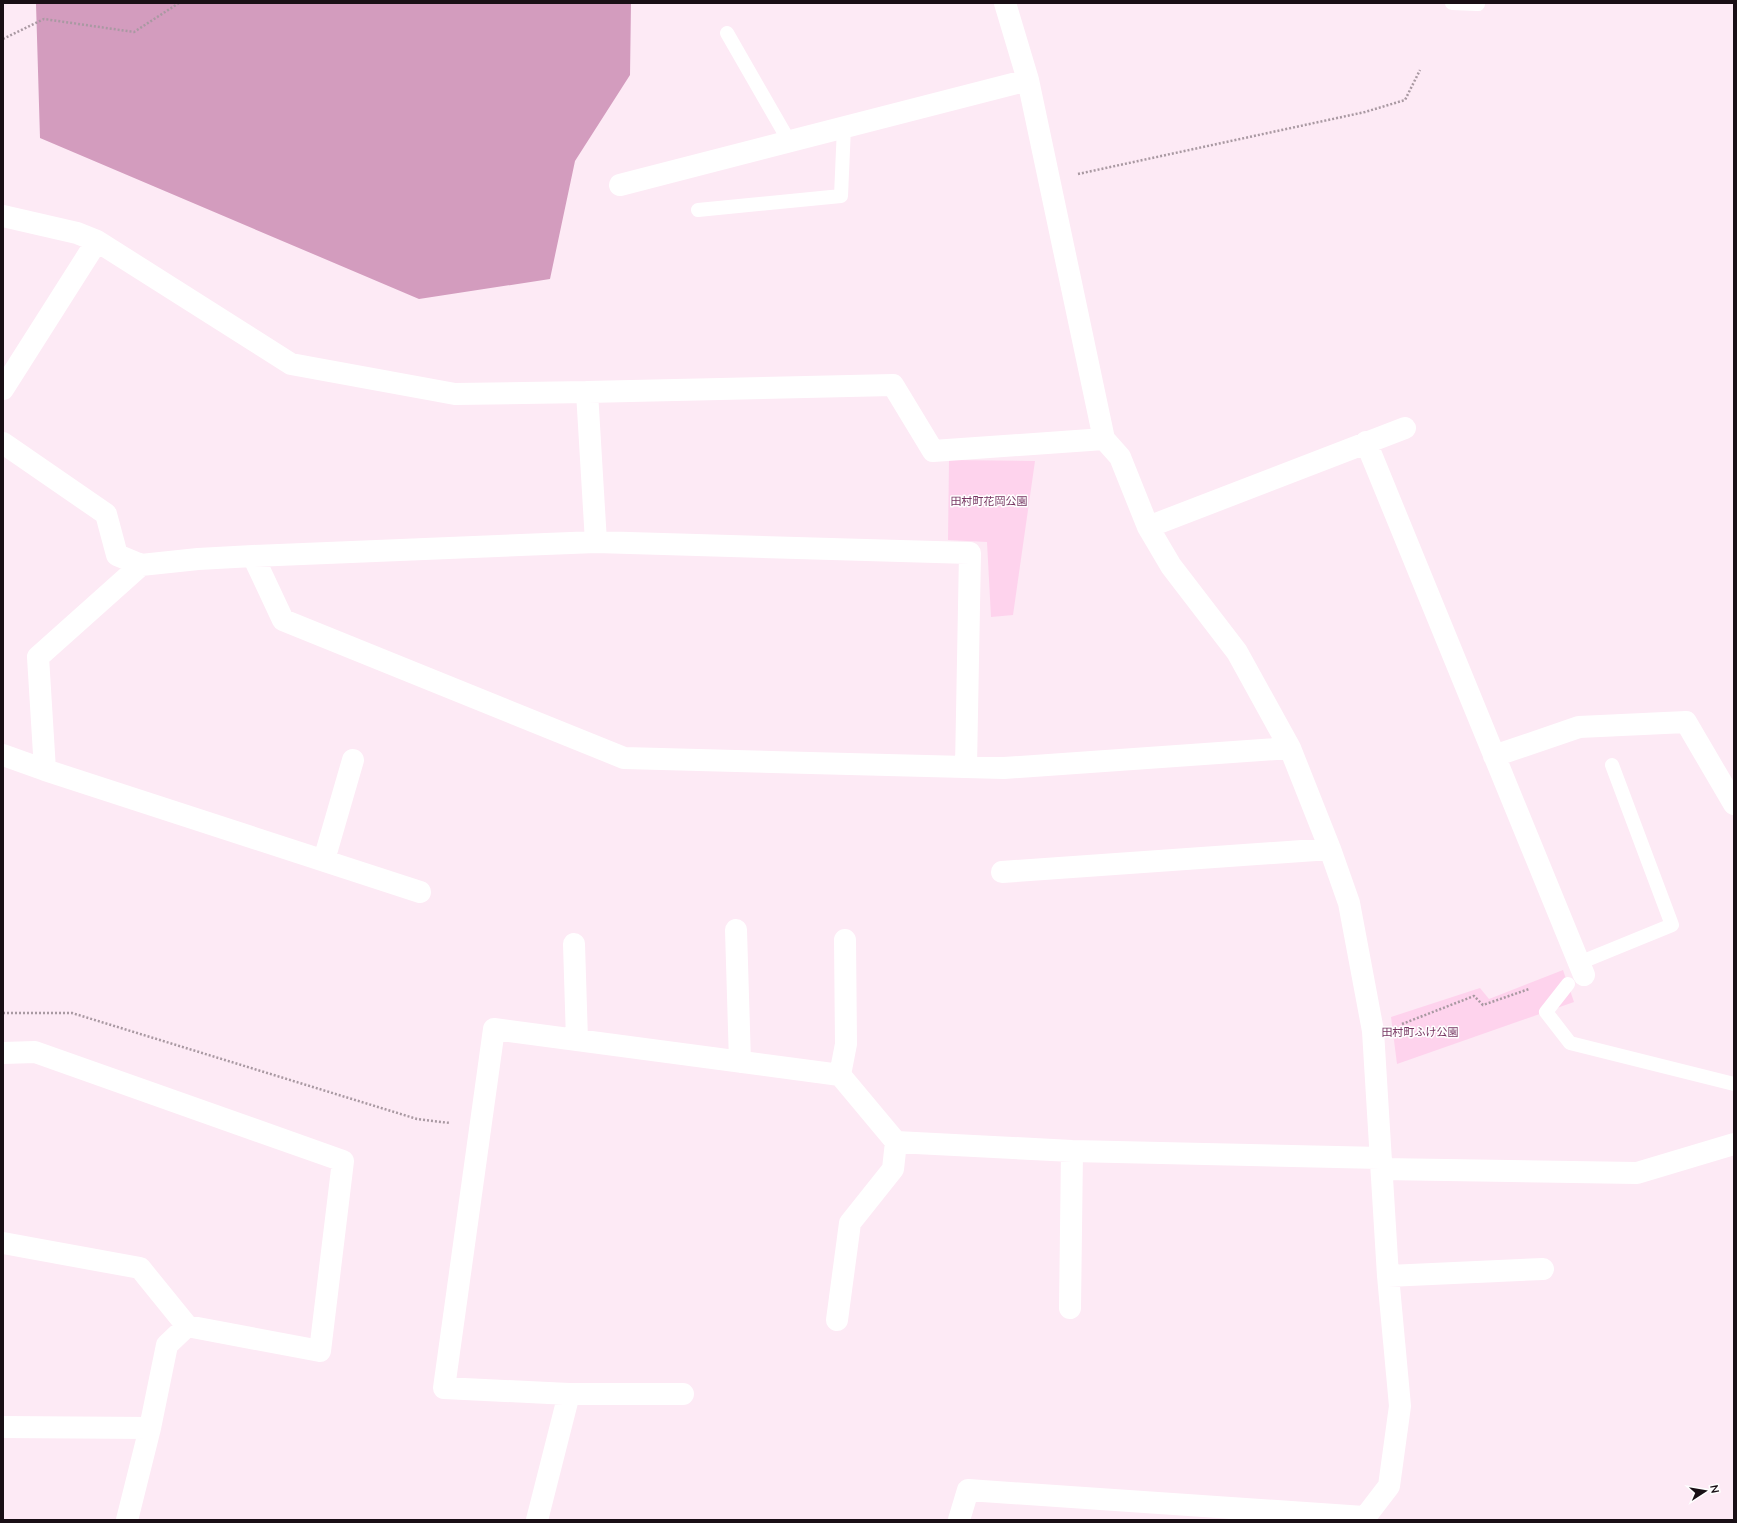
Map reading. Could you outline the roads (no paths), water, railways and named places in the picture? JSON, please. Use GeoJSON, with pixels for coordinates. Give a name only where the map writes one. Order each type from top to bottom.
{"type":"FeatureCollection","features":[{"type":"Feature","properties":{"kind":"street"},"geometry":{"type":"LineString","coordinates":[[959,1520],[968,1490],[1364,1518],[1389,1486],[1400,1406],[1388,1276],[1373,1031],[1349,903],[1330,849],[1290,748],[1237,652],[1172,566],[1148,527],[1120,456],[1104,439],[1028,80],[1005,3]]}},
{"type":"Feature","properties":{"kind":"street"},"geometry":{"type":"LineString","coordinates":[[620,185],[1028,80]]}},
{"type":"Feature","properties":{"kind":"street"},"geometry":{"type":"LineString","coordinates":[[3,216],[77,233],[97,241],[291,364],[455,394],[893,385],[933,451],[1104,439]]}},
{"type":"Feature","properties":{"kind":"street"},"geometry":{"type":"LineString","coordinates":[[3,389],[97,241]]}},
{"type":"Feature","properties":{"kind":"street"},"geometry":{"type":"LineString","coordinates":[[587,392],[596,542]]}},
{"type":"Feature","properties":{"kind":"street"},"geometry":{"type":"LineString","coordinates":[[1148,527],[1405,428]]}},
{"type":"Feature","properties":{"kind":"street"},"geometry":{"type":"LineString","coordinates":[[1366,442],[1494,756],[1577,974]]}},
{"type":"Feature","properties":{"kind":"street"},"geometry":{"type":"LineString","coordinates":[[3,443],[106,514],[118,555],[141,565],[198,559],[253,556],[596,542],[970,553],[966,767]]}},
{"type":"Feature","properties":{"kind":"street"},"geometry":{"type":"LineString","coordinates":[[253,556],[284,620],[624,758],[1004,768],[1290,748]]}},
{"type":"Feature","properties":{"kind":"street"},"geometry":{"type":"LineString","coordinates":[[45,770],[38,657],[141,565]]}},
{"type":"Feature","properties":{"kind":"street"},"geometry":{"type":"LineString","coordinates":[[1494,756],[1579,727],[1686,722],[1734,804]]}},
{"type":"Feature","properties":{"kind":"street"},"geometry":{"type":"LineString","coordinates":[[3,756],[420,892]]}},
{"type":"Feature","properties":{"kind":"street"},"geometry":{"type":"LineString","coordinates":[[324,860],[353,760]]}},
{"type":"Feature","properties":{"kind":"street"},"geometry":{"type":"LineString","coordinates":[[1002,872],[1330,849]]}},
{"type":"Feature","properties":{"kind":"street"},"geometry":{"type":"LineString","coordinates":[[736,930],[740,1062]]}},
{"type":"Feature","properties":{"kind":"street"},"geometry":{"type":"LineString","coordinates":[[840,1075],[846,1044],[845,940]]}},
{"type":"Feature","properties":{"kind":"street"},"geometry":{"type":"LineString","coordinates":[[574,944],[577,1040]]}},
{"type":"Feature","properties":{"kind":"street"},"geometry":{"type":"LineString","coordinates":[[683,1394],[569,1394],[444,1388],[494,1029],[840,1075],[896,1142],[894,1169],[850,1223],[837,1320]]}},
{"type":"Feature","properties":{"kind":"street"},"geometry":{"type":"LineString","coordinates":[[3,1053],[35,1052],[343,1161],[320,1352],[187,1326],[140,1268],[3,1243]]}},
{"type":"Feature","properties":{"kind":"street"},"geometry":{"type":"LineString","coordinates":[[896,1142],[1072,1151],[1637,1173],[1734,1144]]}},
{"type":"Feature","properties":{"kind":"street"},"geometry":{"type":"LineString","coordinates":[[1070,1308],[1072,1151]]}},
{"type":"Feature","properties":{"kind":"street"},"geometry":{"type":"LineString","coordinates":[[1388,1276],[1543,1269]]}},
{"type":"Feature","properties":{"kind":"street"},"geometry":{"type":"LineString","coordinates":[[127,1520],[150,1428],[167,1345],[187,1326]]}},
{"type":"Feature","properties":{"kind":"street"},"geometry":{"type":"LineString","coordinates":[[537,1520],[569,1394]]}},
{"type":"Feature","properties":{"kind":"street"},"geometry":{"type":"LineString","coordinates":[[3,1427],[150,1428]]}},
{"type":"Feature","properties":{"kind":"lane"},"geometry":{"type":"LineString","coordinates":[[1452,3],[1478,4]]}},
{"type":"Feature","properties":{"kind":"lane"},"geometry":{"type":"LineString","coordinates":[[727,33],[789,141]]}},
{"type":"Feature","properties":{"kind":"lane"},"geometry":{"type":"LineString","coordinates":[[698,210],[840,196],[844,127]]}},
{"type":"Feature","properties":{"kind":"lane"},"geometry":{"type":"LineString","coordinates":[[1612,765],[1672,925],[1577,974],[1546,1012],[1570,1043],[1734,1084]]}},
{"type":"Feature","properties":{"kind":"park label","name":"田村町花岡公園"},"geometry":{"type":"Point","coordinates":[989,501]}},
{"type":"Feature","properties":{"kind":"park label","name":"田村町ふけ公園"},"geometry":{"type":"Point","coordinates":[1420,1032]}}]}
